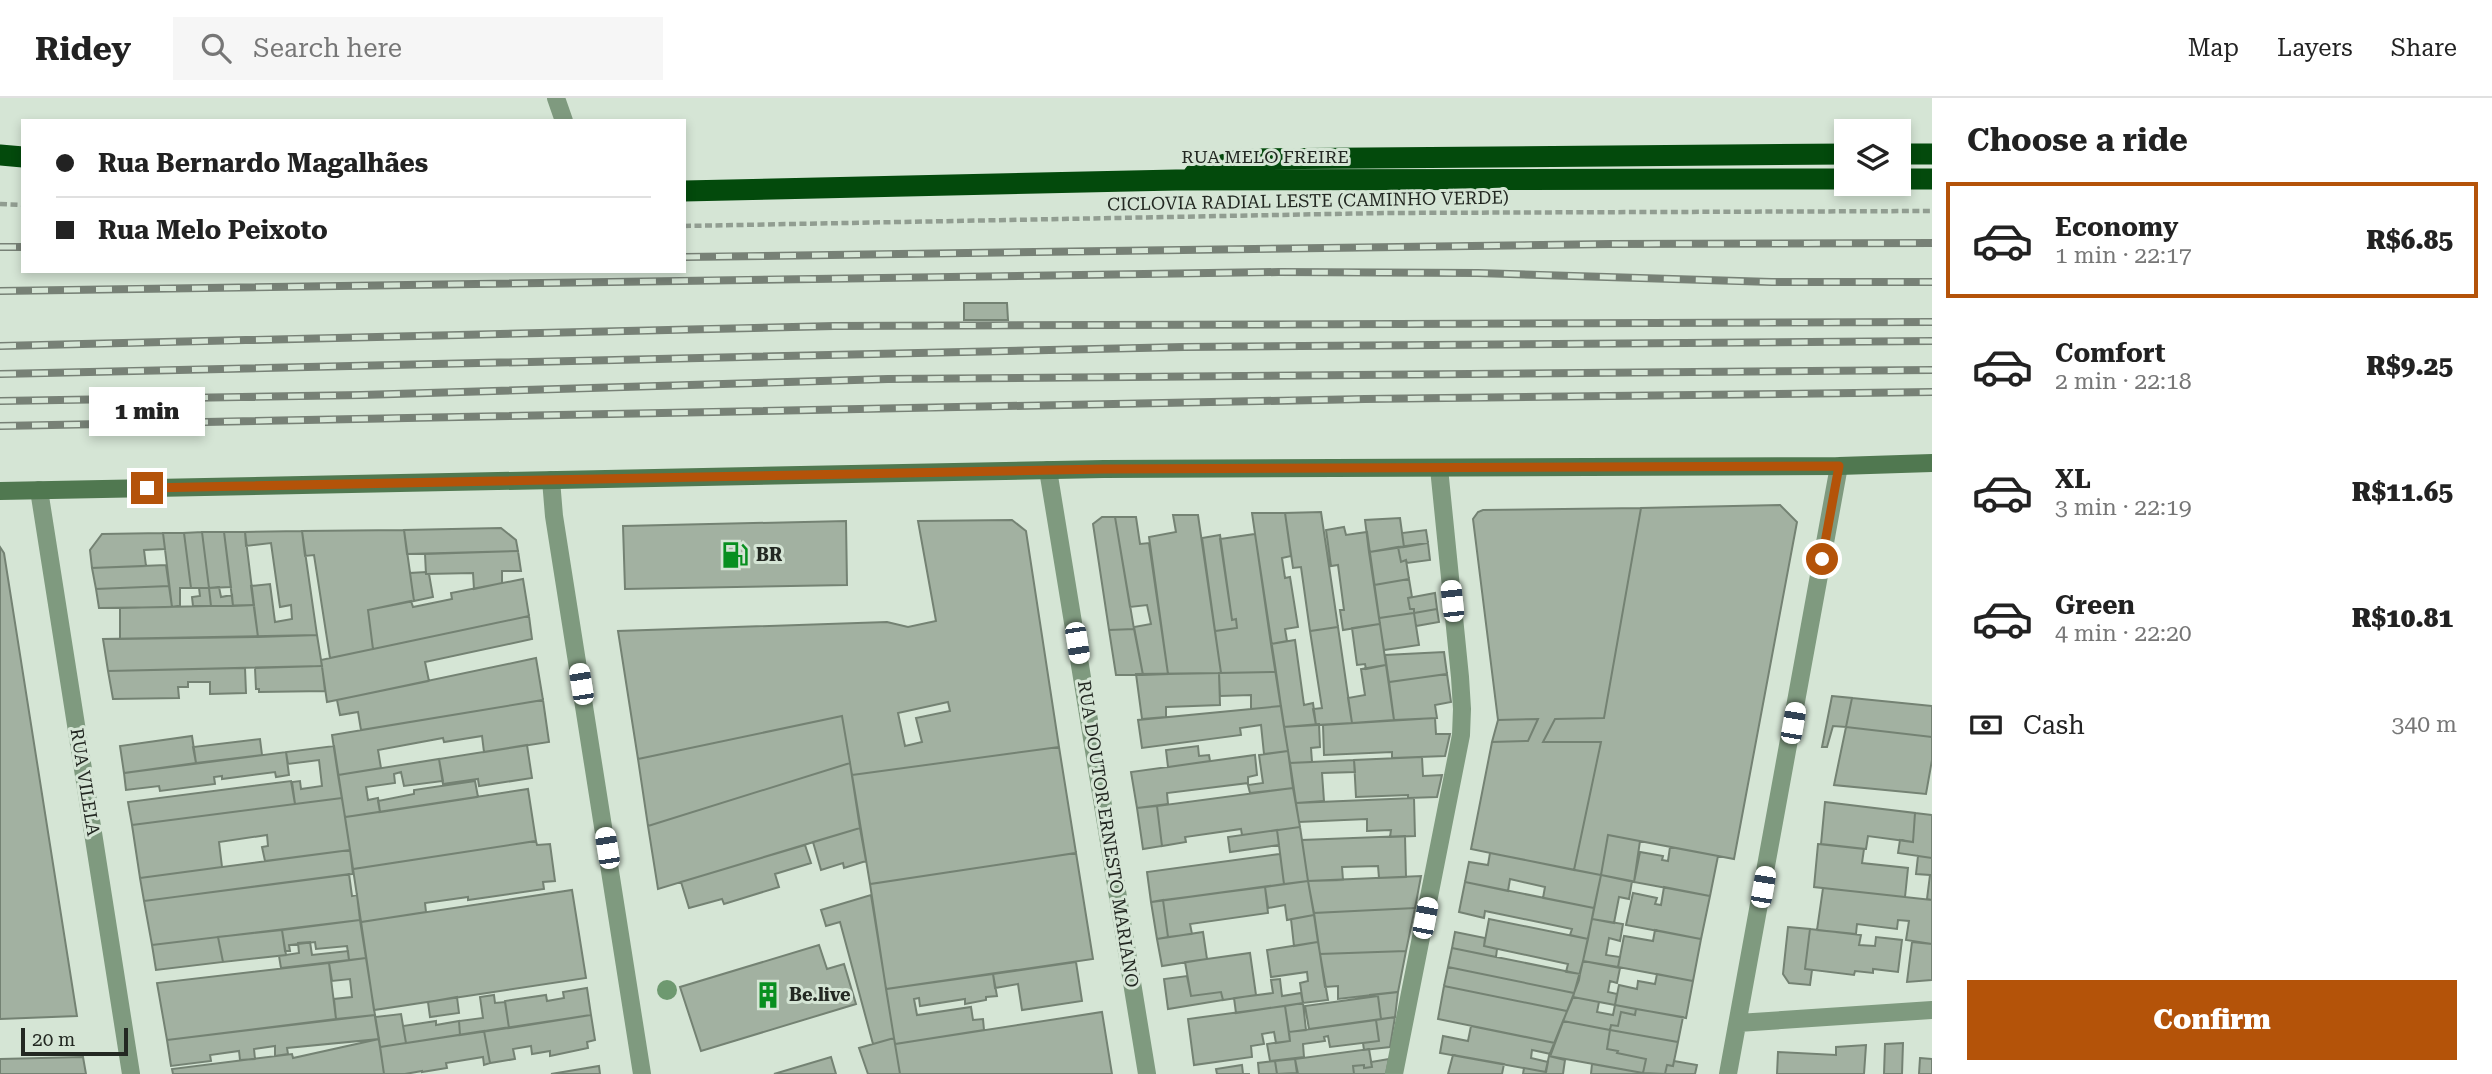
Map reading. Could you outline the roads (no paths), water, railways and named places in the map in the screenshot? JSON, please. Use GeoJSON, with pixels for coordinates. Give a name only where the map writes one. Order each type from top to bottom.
{"type":"FeatureCollection","features":[{"type":"Feature","properties":{"kind":"highway"},"geometry":{"type":"LineString","coordinates":[[1176,180],[1241,159],[1834,154]]}},
{"type":"Feature","properties":{"kind":"highway"},"geometry":{"type":"LineString","coordinates":[[1911,154],[1932,154]]}},
{"type":"Feature","properties":{"kind":"highway"},"geometry":{"type":"LineString","coordinates":[[0,155],[21,157]]}},
{"type":"Feature","properties":{"kind":"highway","name":"RUA MELO FREIRE"},"geometry":{"type":"LineString","coordinates":[[686,191],[1176,180],[1834,179]]}},
{"type":"Feature","properties":{"kind":"highway"},"geometry":{"type":"LineString","coordinates":[[1911,179],[1932,179]]}},
{"type":"Feature","properties":{"kind":"main road"},"geometry":{"type":"LineString","coordinates":[[0,491],[1048,470],[1839,466],[1932,463]]}},
{"type":"Feature","properties":{"kind":"street"},"geometry":{"type":"LineString","coordinates":[[556,98],[563,119]]}},
{"type":"Feature","properties":{"kind":"street"},"geometry":{"type":"LineString","coordinates":[[1728,1074],[1839,466]]}},
{"type":"Feature","properties":{"kind":"street"},"geometry":{"type":"LineString","coordinates":[[1394,1074],[1461,735],[1462,709],[1439,468]]}},
{"type":"Feature","properties":{"kind":"street","name":"RUA DOUTOR ERNESTO MARIANO"},"geometry":{"type":"LineString","coordinates":[[1048,470],[1146,1074]]}},
{"type":"Feature","properties":{"kind":"street"},"geometry":{"type":"LineString","coordinates":[[551,480],[554,516],[642,1074]]}},
{"type":"Feature","properties":{"kind":"street","name":"RUA VILELA"},"geometry":{"type":"LineString","coordinates":[[39,490],[131,1074]]}},
{"type":"Feature","properties":{"kind":"street"},"geometry":{"type":"LineString","coordinates":[[1738,1023],[1932,1010]]}},
{"type":"Feature","properties":{"kind":"railway"},"geometry":{"type":"LineString","coordinates":[[686,257],[1611,244],[1932,243]]}},
{"type":"Feature","properties":{"kind":"railway"},"geometry":{"type":"LineString","coordinates":[[0,247],[21,247]]}},
{"type":"Feature","properties":{"kind":"railway"},"geometry":{"type":"LineString","coordinates":[[0,291],[1279,272],[1478,273],[1772,282],[1932,282]]}},
{"type":"Feature","properties":{"kind":"railway"},"geometry":{"type":"LineString","coordinates":[[0,346],[834,326],[1932,322]]}},
{"type":"Feature","properties":{"kind":"railway"},"geometry":{"type":"LineString","coordinates":[[0,374],[1184,347],[1932,341]]}},
{"type":"Feature","properties":{"kind":"railway"},"geometry":{"type":"LineString","coordinates":[[0,401],[361,395],[888,379],[1932,370]]}},
{"type":"Feature","properties":{"kind":"railway"},"geometry":{"type":"LineString","coordinates":[[0,426],[1365,399],[1932,392]]}},
{"type":"Feature","properties":{"kind":"place","name":"BR"},"geometry":{"type":"Point","coordinates":[735,555]}},
{"type":"Feature","properties":{"kind":"place","name":"Be.live"},"geometry":{"type":"Point","coordinates":[768,995]}}]}
